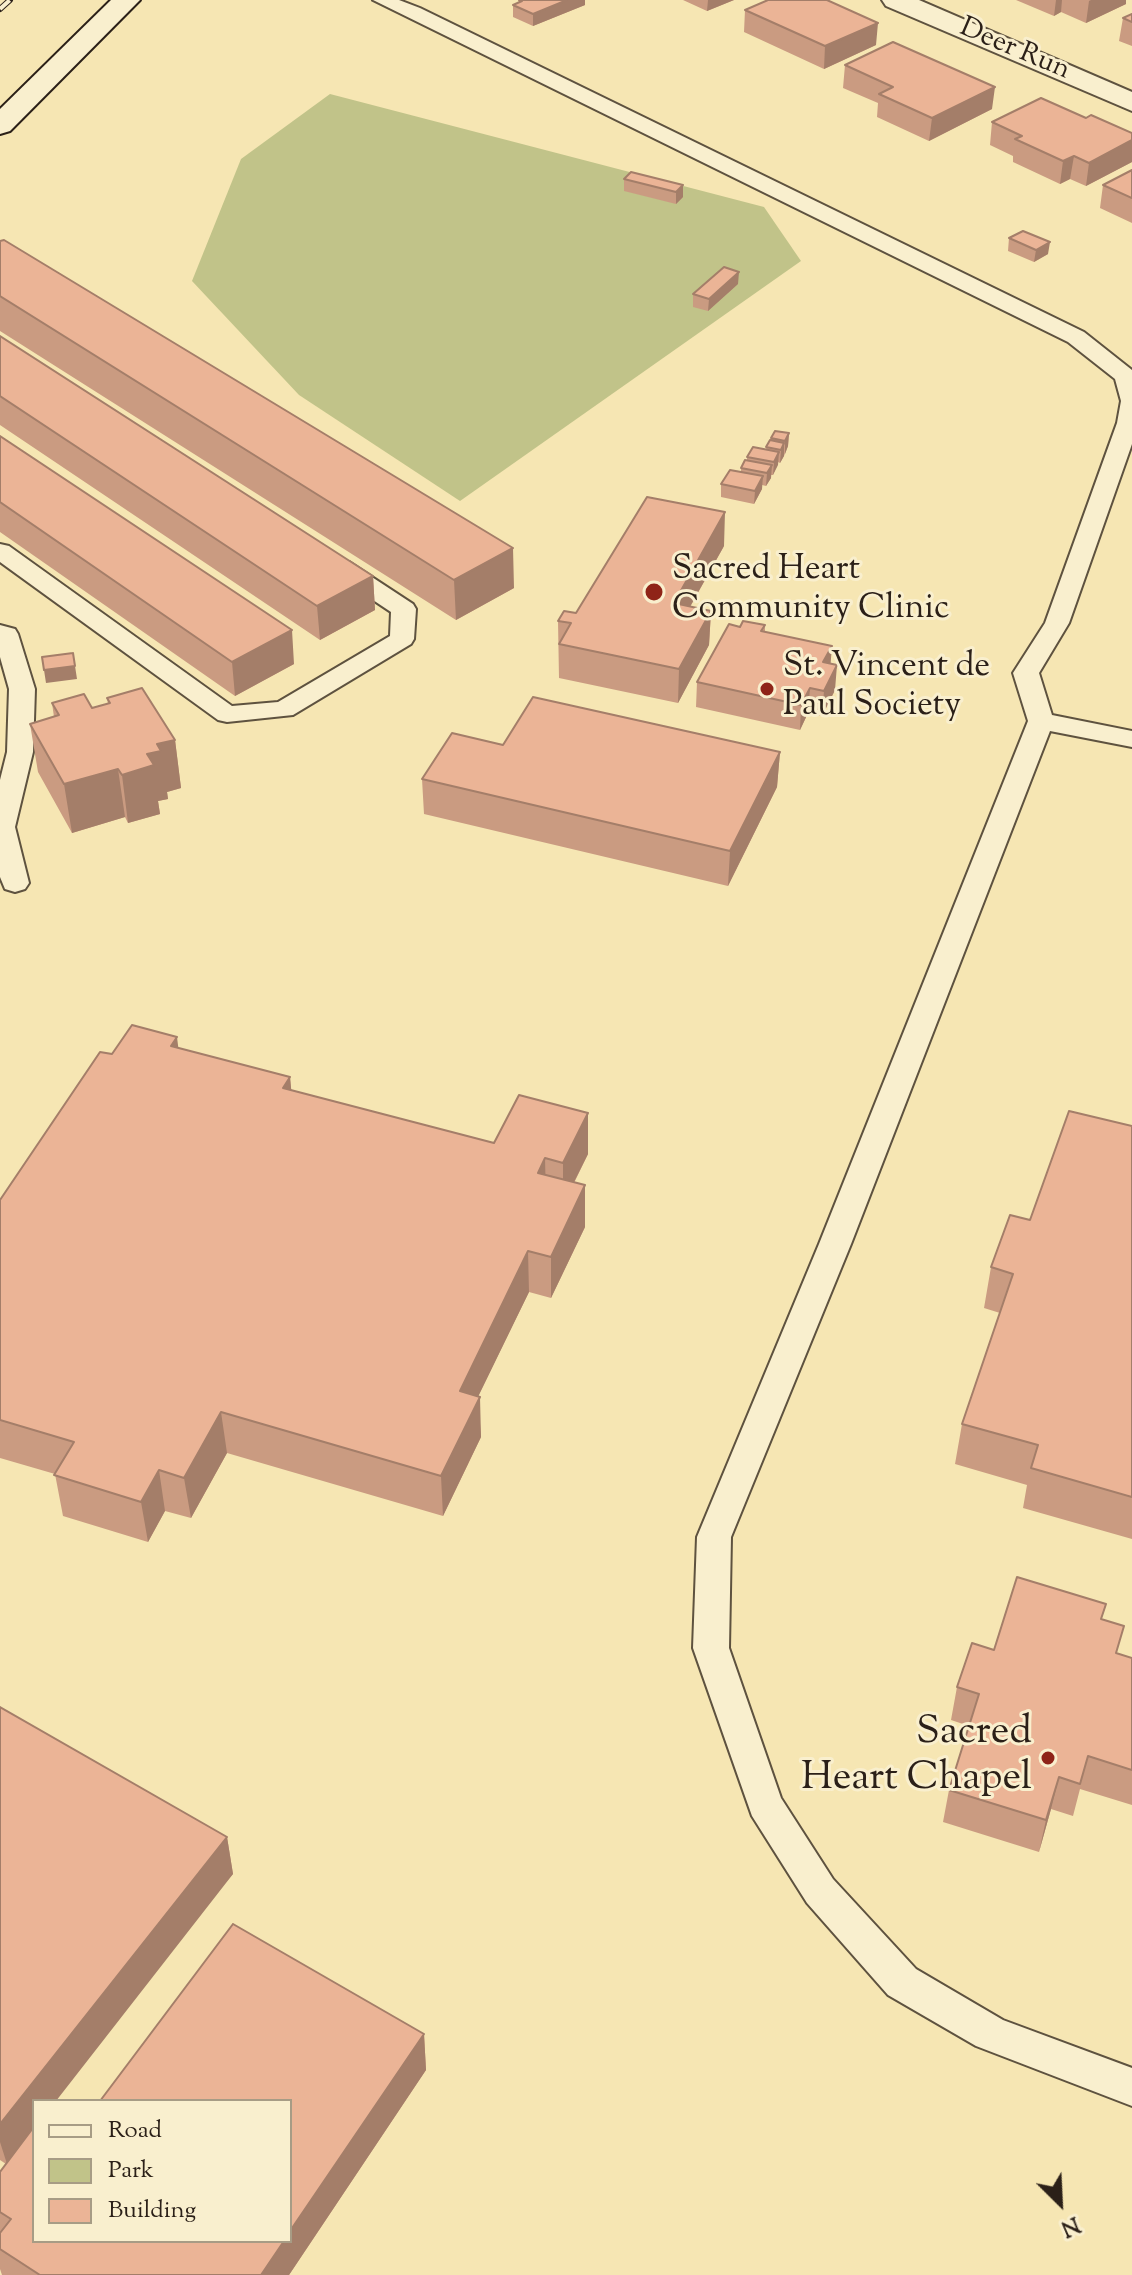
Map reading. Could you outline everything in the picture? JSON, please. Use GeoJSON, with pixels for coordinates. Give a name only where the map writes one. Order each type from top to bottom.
{"type":"FeatureCollection","features":[{"type":"Feature","properties":{"kind":"street"},"geometry":{"type":"LineString","coordinates":[[0,125],[126,0]]}},
{"type":"Feature","properties":{"kind":"street","name":"Deer Run"},"geometry":{"type":"LineString","coordinates":[[896,0],[1132,102]]}},
{"type":"Feature","properties":{"kind":"lane"},"geometry":{"type":"LineString","coordinates":[[382,0],[427,19],[1076,337],[1126,376],[1132,401],[1128,423],[1057,623],[1026,673],[1041,721],[835,1244],[714,1537],[711,1648],[765,1805],[820,1891],[902,1982],[990,2033],[1132,2087]]}},
{"type":"Feature","properties":{"kind":"lane"},"geometry":{"type":"LineString","coordinates":[[0,551],[227,714],[284,709],[402,639],[404,609],[326,558]]}},
{"type":"Feature","properties":{"kind":"lane"},"geometry":{"type":"LineString","coordinates":[[0,632],[6,634],[22,689],[20,752],[2,827],[15,883]]}},
{"type":"Feature","properties":{"kind":"lane"},"geometry":{"type":"LineString","coordinates":[[1041,721],[1132,739]]}},
{"type":"Feature","properties":{"kind":"green space"},"geometry":{"type":"Polygon","coordinates":[[[330,94],[764,207],[801,261],[460,501],[299,395],[192,281],[241,159],[330,94]]]}},
{"type":"Feature","properties":{"kind":"building"},"geometry":{"type":"Polygon","coordinates":[[[519,0],[567,0],[533,14],[513,5],[522,1],[519,0]]]}},
{"type":"Feature","properties":{"kind":"building"},"geometry":{"type":"Polygon","coordinates":[[[768,0],[827,0],[878,23],[825,46],[745,10],[768,0]]]}},
{"type":"Feature","properties":{"kind":"building"},"geometry":{"type":"Polygon","coordinates":[[[893,42],[995,87],[932,118],[879,94],[893,87],[845,65],[893,42]]]}},
{"type":"Feature","properties":{"kind":"building"},"geometry":{"type":"Polygon","coordinates":[[[1041,98],[1086,118],[1091,115],[1132,133],[1132,140],[1089,163],[1074,156],[1063,161],[1015,139],[1022,136],[992,122],[1041,98]]]}},
{"type":"Feature","properties":{"kind":"building"},"geometry":{"type":"Polygon","coordinates":[[[1132,170],[1132,198],[1103,185],[1132,170]]]}},
{"type":"Feature","properties":{"kind":"building"},"geometry":{"type":"Polygon","coordinates":[[[631,172],[683,185],[676,192],[624,179],[631,172]]]}},
{"type":"Feature","properties":{"kind":"building"},"geometry":{"type":"Polygon","coordinates":[[[1023,231],[1050,242],[1036,250],[1009,238],[1023,231]]]}},
{"type":"Feature","properties":{"kind":"building"},"geometry":{"type":"Polygon","coordinates":[[[4,240],[513,548],[454,580],[0,296],[0,241],[4,240]]]}},
{"type":"Feature","properties":{"kind":"building"},"geometry":{"type":"Polygon","coordinates":[[[724,267],[739,272],[709,299],[693,294],[724,267]]]}},
{"type":"Feature","properties":{"kind":"building"},"geometry":{"type":"Polygon","coordinates":[[[0,336],[373,576],[317,606],[0,396],[0,336]]]}},
{"type":"Feature","properties":{"kind":"building"},"geometry":{"type":"Polygon","coordinates":[[[775,431],[789,433],[785,441],[771,438],[775,431]]]}},
{"type":"Feature","properties":{"kind":"building"},"geometry":{"type":"Polygon","coordinates":[[[0,436],[292,630],[232,662],[0,502],[0,436]]]}},
{"type":"Feature","properties":{"kind":"building"},"geometry":{"type":"Polygon","coordinates":[[[770,440],[784,443],[781,450],[766,447],[770,440]]]}},
{"type":"Feature","properties":{"kind":"building"},"geometry":{"type":"Polygon","coordinates":[[[753,447],[779,452],[774,462],[747,457],[753,447]]]}},
{"type":"Feature","properties":{"kind":"building"},"geometry":{"type":"Polygon","coordinates":[[[745,460],[772,465],[767,473],[741,468],[745,460]]]}},
{"type":"Feature","properties":{"kind":"building"},"geometry":{"type":"Polygon","coordinates":[[[730,470],[763,476],[755,491],[721,484],[730,470]]]}},
{"type":"Feature","properties":{"kind":"building","name":"Sacred Heart Community Clinic"},"geometry":{"type":"Polygon","coordinates":[[[647,497],[725,512],[674,603],[711,611],[679,669],[559,644],[571,623],[558,621],[564,611],[576,613],[647,497]]]}},
{"type":"Feature","properties":{"kind":"building"},"geometry":{"type":"Polygon","coordinates":[[[743,621],[765,625],[761,631],[832,646],[823,662],[837,665],[824,691],[810,688],[801,705],[697,682],[729,624],[740,627],[743,621]]]}},
{"type":"Feature","properties":{"kind":"building"},"geometry":{"type":"Polygon","coordinates":[[[73,653],[75,666],[44,670],[42,657],[73,653]]]}},
{"type":"Feature","properties":{"kind":"building"},"geometry":{"type":"Polygon","coordinates":[[[142,688],[175,740],[157,744],[161,751],[147,754],[154,765],[122,775],[118,769],[64,784],[30,724],[59,715],[52,703],[84,694],[92,708],[110,703],[107,698],[142,688]]]}},
{"type":"Feature","properties":{"kind":"building"},"geometry":{"type":"Polygon","coordinates":[[[533,697],[780,752],[730,851],[422,779],[452,733],[503,745],[533,697]]]}},
{"type":"Feature","properties":{"kind":"building"},"geometry":{"type":"Polygon","coordinates":[[[132,1025],[177,1037],[171,1046],[290,1077],[283,1088],[494,1143],[519,1095],[588,1113],[563,1163],[545,1158],[538,1173],[585,1185],[551,1257],[528,1251],[460,1391],[480,1397],[441,1476],[221,1412],[184,1478],[159,1470],[141,1502],[54,1475],[74,1442],[0,1420],[0,1200],[100,1052],[112,1054],[132,1025]]]}},
{"type":"Feature","properties":{"kind":"building"},"geometry":{"type":"Polygon","coordinates":[[[1069,1111],[1132,1126],[1132,1497],[1031,1468],[1038,1445],[962,1424],[1013,1274],[991,1267],[1010,1215],[1030,1220],[1069,1111]]]}},
{"type":"Feature","properties":{"kind":"building","name":"Sacred Heart Chapel"},"geometry":{"type":"Polygon","coordinates":[[[1017,1577],[1106,1604],[1101,1619],[1124,1626],[1116,1653],[1132,1658],[1132,1770],[1088,1756],[1080,1784],[1059,1777],[1046,1820],[949,1790],[979,1694],[957,1687],[972,1643],[994,1650],[1017,1577]]]}},
{"type":"Feature","properties":{"kind":"building"},"geometry":{"type":"Polygon","coordinates":[[[0,1707],[227,1837],[0,2124],[0,1707]]]}},
{"type":"Feature","properties":{"kind":"building"},"geometry":{"type":"Polygon","coordinates":[[[233,1924],[424,2034],[292,2228],[292,2099],[102,2099],[233,1924]]]}},
{"type":"Feature","properties":{"kind":"building"},"geometry":{"type":"Polygon","coordinates":[[[32,2129],[32,2243],[283,2243],[261,2275],[40,2275],[0,2249],[0,2233],[11,2219],[0,2212],[0,2172],[32,2129]]]}},
{"type":"Feature","properties":{"kind":"railway"},"geometry":{"type":"LineString","coordinates":[[0,9],[10,0]]}},
{"type":"Feature","properties":{"kind":"place","name":"Sacred Heart Community Clinic"},"geometry":{"type":"Point","coordinates":[654,592]}},
{"type":"Feature","properties":{"kind":"place","name":"St. Vincent de Paul Society"},"geometry":{"type":"Point","coordinates":[767,689]}},
{"type":"Feature","properties":{"kind":"place","name":"Sacred Heart Chapel"},"geometry":{"type":"Point","coordinates":[1048,1758]}}]}
